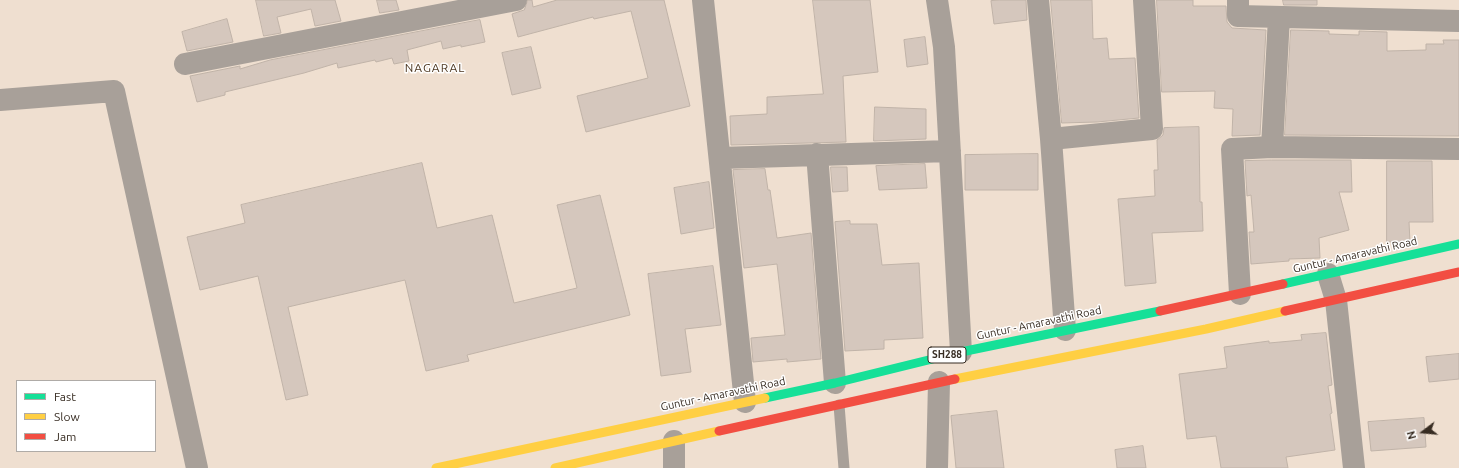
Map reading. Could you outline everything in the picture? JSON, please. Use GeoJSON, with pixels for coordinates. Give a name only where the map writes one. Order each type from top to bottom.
{"type":"FeatureCollection","features":[{"type":"Feature","properties":{"kind":"main road","name":"Guntur - Amaravathi Road"},"geometry":{"type":"LineString","coordinates":[[436,468],[835,383],[961,352],[1240,294],[1459,244]]}},
{"type":"Feature","properties":{"kind":"main road","name":"SH288"},"geometry":{"type":"LineString","coordinates":[[554,468],[939,382],[1206,329],[1459,272]]}},
{"type":"Feature","properties":{"kind":"main road"},"geometry":{"type":"LineString","coordinates":[[614,429],[618,454]]}},
{"type":"Feature","properties":{"kind":"street"},"geometry":{"type":"LineString","coordinates":[[185,64],[516,0]]}},
{"type":"Feature","properties":{"kind":"street"},"geometry":{"type":"LineString","coordinates":[[704,0],[745,402]]}},
{"type":"Feature","properties":{"kind":"street"},"geometry":{"type":"LineString","coordinates":[[937,0],[944,47],[961,352]]}},
{"type":"Feature","properties":{"kind":"street"},"geometry":{"type":"LineString","coordinates":[[1038,0],[1051,139],[1065,330]]}},
{"type":"Feature","properties":{"kind":"street"},"geometry":{"type":"LineString","coordinates":[[1051,139],[1152,129],[1144,0]]}},
{"type":"Feature","properties":{"kind":"street"},"geometry":{"type":"LineString","coordinates":[[1238,0],[1238,16],[1459,21]]}},
{"type":"Feature","properties":{"kind":"street"},"geometry":{"type":"LineString","coordinates":[[1272,147],[1279,17]]}},
{"type":"Feature","properties":{"kind":"street"},"geometry":{"type":"LineString","coordinates":[[0,100],[114,91],[197,468]]}},
{"type":"Feature","properties":{"kind":"street"},"geometry":{"type":"LineString","coordinates":[[1240,294],[1232,149],[1272,147],[1459,149]]}},
{"type":"Feature","properties":{"kind":"street"},"geometry":{"type":"LineString","coordinates":[[720,158],[950,151]]}},
{"type":"Feature","properties":{"kind":"street"},"geometry":{"type":"LineString","coordinates":[[817,154],[835,383]]}},
{"type":"Feature","properties":{"kind":"street"},"geometry":{"type":"LineString","coordinates":[[1328,274],[1336,300],[1354,468]]}},
{"type":"Feature","properties":{"kind":"street"},"geometry":{"type":"LineString","coordinates":[[937,468],[939,382]]}},
{"type":"Feature","properties":{"kind":"street"},"geometry":{"type":"LineString","coordinates":[[674,441],[674,468]]}},
{"type":"Feature","properties":{"kind":"lane"},"geometry":{"type":"LineString","coordinates":[[839,405],[844,468]]}},
{"type":"Feature","properties":{"kind":"building"},"geometry":{"type":"Polygon","coordinates":[[[256,0],[335,0],[341,21],[315,26],[311,9],[277,17],[281,33],[264,36],[256,0]]]}},
{"type":"Feature","properties":{"kind":"building"},"geometry":{"type":"Polygon","coordinates":[[[377,0],[396,0],[399,10],[380,13],[377,0]]]}},
{"type":"Feature","properties":{"kind":"building"},"geometry":{"type":"Polygon","coordinates":[[[528,0],[532,0],[533,7],[557,0],[664,0],[690,106],[586,132],[577,96],[648,78],[631,11],[594,19],[593,17],[518,37],[512,14],[524,10],[528,0]]]}},
{"type":"Feature","properties":{"kind":"building"},"geometry":{"type":"Polygon","coordinates":[[[813,0],[870,0],[878,72],[843,76],[846,142],[731,145],[730,116],[767,114],[767,97],[823,94],[813,0]]]}},
{"type":"Feature","properties":{"kind":"building"},"geometry":{"type":"Polygon","coordinates":[[[1026,0],[1027,20],[994,24],[991,1],[1026,0]]]}},
{"type":"Feature","properties":{"kind":"building"},"geometry":{"type":"Polygon","coordinates":[[[1051,0],[1092,0],[1093,39],[1107,38],[1109,59],[1135,58],[1139,118],[1097,122],[1062,123],[1051,0]]]}},
{"type":"Feature","properties":{"kind":"building"},"geometry":{"type":"Polygon","coordinates":[[[1157,0],[1193,0],[1193,6],[1226,6],[1227,22],[1232,28],[1266,30],[1260,135],[1232,136],[1233,109],[1214,108],[1215,91],[1162,92],[1157,0]]]}},
{"type":"Feature","properties":{"kind":"building"},"geometry":{"type":"Polygon","coordinates":[[[1283,0],[1317,0],[1317,5],[1284,5],[1283,0]]]}},
{"type":"Feature","properties":{"kind":"building"},"geometry":{"type":"Polygon","coordinates":[[[227,19],[233,42],[187,51],[182,32],[227,19]]]}},
{"type":"Feature","properties":{"kind":"building"},"geometry":{"type":"Polygon","coordinates":[[[480,20],[485,42],[443,49],[441,41],[407,50],[409,61],[394,64],[392,58],[338,68],[337,63],[304,73],[225,92],[225,95],[197,102],[190,76],[240,66],[240,69],[270,60],[480,20]]]}},
{"type":"Feature","properties":{"kind":"building"},"geometry":{"type":"Polygon","coordinates":[[[1291,30],[1329,31],[1329,34],[1359,35],[1359,31],[1387,32],[1387,51],[1426,50],[1426,44],[1444,44],[1443,40],[1459,40],[1459,136],[1285,135],[1291,30]]]}},
{"type":"Feature","properties":{"kind":"building"},"geometry":{"type":"Polygon","coordinates":[[[925,37],[928,64],[907,67],[904,40],[925,37]]]}},
{"type":"Feature","properties":{"kind":"building"},"geometry":{"type":"Polygon","coordinates":[[[531,47],[541,88],[512,95],[502,53],[531,47]]]}},
{"type":"Feature","properties":{"kind":"building"},"geometry":{"type":"Polygon","coordinates":[[[875,107],[926,109],[926,139],[874,141],[875,107]]]}},
{"type":"Feature","properties":{"kind":"building"},"geometry":{"type":"Polygon","coordinates":[[[1199,127],[1200,202],[1202,202],[1203,231],[1152,233],[1156,283],[1125,286],[1118,199],[1155,196],[1154,170],[1158,170],[1157,140],[1163,135],[1164,128],[1199,127]]]}},
{"type":"Feature","properties":{"kind":"building"},"geometry":{"type":"Polygon","coordinates":[[[1038,154],[1038,190],[965,190],[965,155],[1038,154]]]}},
{"type":"Feature","properties":{"kind":"building"},"geometry":{"type":"Polygon","coordinates":[[[1351,160],[1352,192],[1339,192],[1349,230],[1319,238],[1320,258],[1289,259],[1289,261],[1251,264],[1249,232],[1254,232],[1251,195],[1247,196],[1245,161],[1351,160]]]}},
{"type":"Feature","properties":{"kind":"building"},"geometry":{"type":"Polygon","coordinates":[[[1387,161],[1432,161],[1433,222],[1409,222],[1410,242],[1387,242],[1387,161]]]}},
{"type":"Feature","properties":{"kind":"building"},"geometry":{"type":"Polygon","coordinates":[[[422,163],[437,228],[492,215],[514,303],[577,288],[557,205],[600,195],[630,315],[467,355],[469,361],[426,371],[405,280],[288,307],[308,395],[286,400],[258,276],[200,290],[187,237],[245,223],[241,205],[422,163]]]}},
{"type":"Feature","properties":{"kind":"building"},"geometry":{"type":"Polygon","coordinates":[[[925,164],[927,188],[879,190],[876,166],[925,164]]]}},
{"type":"Feature","properties":{"kind":"building"},"geometry":{"type":"Polygon","coordinates":[[[831,167],[847,167],[848,191],[833,192],[831,167]]]}},
{"type":"Feature","properties":{"kind":"building"},"geometry":{"type":"Polygon","coordinates":[[[765,169],[768,190],[770,190],[777,238],[811,233],[821,359],[787,362],[787,359],[753,362],[751,338],[785,335],[777,264],[744,268],[733,170],[765,169]]]}},
{"type":"Feature","properties":{"kind":"building"},"geometry":{"type":"Polygon","coordinates":[[[709,182],[714,228],[681,234],[674,188],[709,182]]]}},
{"type":"Feature","properties":{"kind":"building"},"geometry":{"type":"Polygon","coordinates":[[[850,221],[850,224],[877,224],[882,265],[919,263],[923,338],[884,340],[884,349],[845,351],[835,222],[850,221]]]}},
{"type":"Feature","properties":{"kind":"building"},"geometry":{"type":"Polygon","coordinates":[[[713,266],[721,325],[685,329],[691,372],[661,376],[648,274],[713,266]]]}},
{"type":"Feature","properties":{"kind":"building"},"geometry":{"type":"Polygon","coordinates":[[[1326,333],[1332,385],[1328,386],[1332,413],[1330,414],[1335,450],[1286,457],[1288,468],[1221,468],[1216,436],[1187,439],[1179,374],[1227,368],[1224,347],[1269,341],[1269,343],[1302,340],[1301,335],[1326,333]]]}},
{"type":"Feature","properties":{"kind":"building"},"geometry":{"type":"Polygon","coordinates":[[[1459,354],[1459,379],[1429,382],[1426,357],[1459,354]]]}},
{"type":"Feature","properties":{"kind":"building"},"geometry":{"type":"Polygon","coordinates":[[[997,411],[1004,468],[956,468],[951,416],[997,411]]]}},
{"type":"Feature","properties":{"kind":"building"},"geometry":{"type":"Polygon","coordinates":[[[1424,418],[1426,447],[1371,451],[1368,422],[1424,418]]]}},
{"type":"Feature","properties":{"kind":"building"},"geometry":{"type":"Polygon","coordinates":[[[1143,446],[1146,468],[1117,468],[1115,450],[1143,446]]]}},
{"type":"Feature","properties":{"kind":"traffic: fast"},"geometry":{"type":"LineString","coordinates":[[1283,284],[1459,244]]}},
{"type":"Feature","properties":{"kind":"traffic: fast"},"geometry":{"type":"LineString","coordinates":[[765,398],[835,383],[961,352],[1160,311]]}},
{"type":"Feature","properties":{"kind":"traffic: slow"},"geometry":{"type":"LineString","coordinates":[[955,379],[1206,329],[1285,311]]}},
{"type":"Feature","properties":{"kind":"traffic: slow"},"geometry":{"type":"LineString","coordinates":[[436,468],[765,398]]}},
{"type":"Feature","properties":{"kind":"traffic: slow"},"geometry":{"type":"LineString","coordinates":[[555,468],[719,431]]}},
{"type":"Feature","properties":{"kind":"traffic: jam"},"geometry":{"type":"LineString","coordinates":[[1285,311],[1459,272]]}},
{"type":"Feature","properties":{"kind":"traffic: jam"},"geometry":{"type":"LineString","coordinates":[[1160,311],[1283,284]]}},
{"type":"Feature","properties":{"kind":"traffic: jam"},"geometry":{"type":"LineString","coordinates":[[719,431],[955,379]]}},
{"type":"Feature","properties":{"kind":"district","name":"NAGARAL"},"geometry":{"type":"Point","coordinates":[435,68]}}]}
